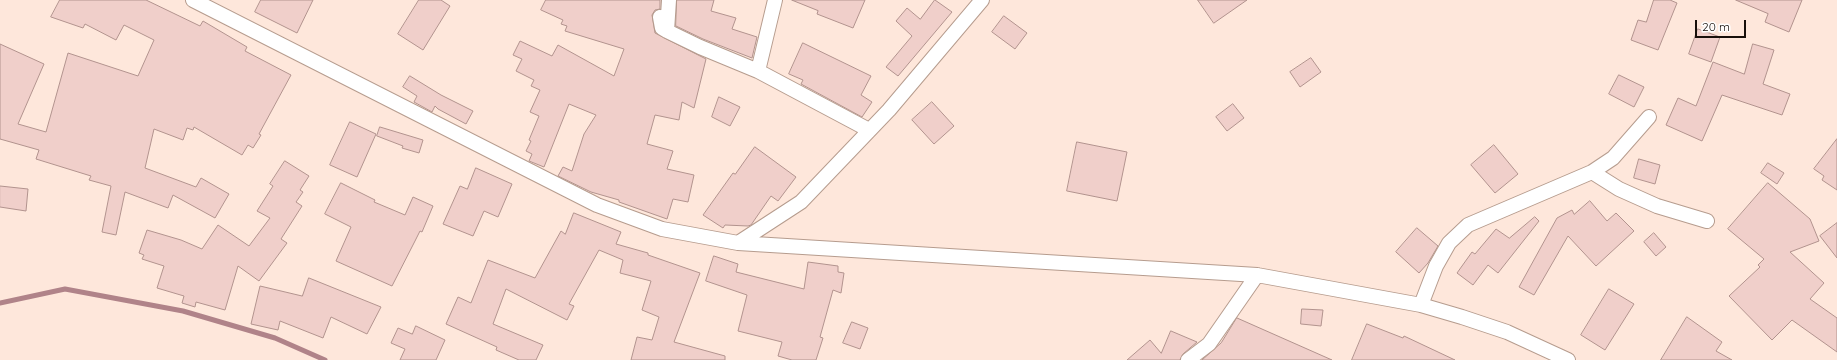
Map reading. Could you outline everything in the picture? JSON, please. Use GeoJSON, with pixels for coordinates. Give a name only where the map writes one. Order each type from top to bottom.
{"type":"FeatureCollection","features":[{"type":"Feature","properties":{"kind":"street"},"geometry":{"type":"LineString","coordinates":[[193,0],[597,205],[662,230],[738,243],[1256,275],[1421,305],[1507,332],[1568,360]]}},
{"type":"Feature","properties":{"kind":"street"},"geometry":{"type":"LineString","coordinates":[[667,31],[669,0]]}},
{"type":"Feature","properties":{"kind":"street"},"geometry":{"type":"LineString","coordinates":[[758,71],[775,0]]}},
{"type":"Feature","properties":{"kind":"street"},"geometry":{"type":"LineString","coordinates":[[738,243],[801,202],[889,110],[982,0]]}},
{"type":"Feature","properties":{"kind":"street"},"geometry":{"type":"LineString","coordinates":[[660,17],[662,28],[667,31],[700,47],[758,71],[869,130]]}},
{"type":"Feature","properties":{"kind":"street"},"geometry":{"type":"LineString","coordinates":[[1421,305],[1436,266],[1449,243],[1468,226],[1592,172],[1613,158],[1649,117]]}},
{"type":"Feature","properties":{"kind":"street"},"geometry":{"type":"LineString","coordinates":[[1592,172],[1619,190],[1657,206],[1707,221]]}},
{"type":"Feature","properties":{"kind":"street"},"geometry":{"type":"LineString","coordinates":[[1188,360],[1209,344],[1256,275]]}},
{"type":"Feature","properties":{"kind":"building"},"geometry":{"type":"Polygon","coordinates":[[[60,0],[146,0],[200,26],[203,21],[247,47],[245,51],[291,75],[259,134],[261,135],[253,148],[248,145],[242,155],[194,127],[193,130],[187,128],[183,140],[154,129],[145,168],[196,187],[201,178],[229,194],[215,218],[173,195],[168,208],[125,192],[116,235],[102,232],[111,186],[89,180],[91,176],[36,159],[39,150],[0,139],[0,44],[44,64],[18,124],[46,132],[68,53],[138,76],[154,40],[124,25],[116,40],[85,24],[83,28],[51,17],[60,0]]]}},
{"type":"Feature","properties":{"kind":"building"},"geometry":{"type":"Polygon","coordinates":[[[261,0],[313,0],[297,33],[255,12],[261,0]]]}},
{"type":"Feature","properties":{"kind":"building"},"geometry":{"type":"Polygon","coordinates":[[[419,0],[441,0],[450,6],[423,50],[398,34],[419,0]]]}},
{"type":"Feature","properties":{"kind":"building"},"geometry":{"type":"Polygon","coordinates":[[[546,0],[660,0],[660,9],[655,10],[652,15],[655,33],[706,59],[694,108],[682,102],[679,120],[655,115],[647,144],[673,151],[667,169],[694,175],[688,202],[673,199],[667,219],[619,202],[619,200],[591,192],[558,176],[563,167],[572,171],[584,134],[596,115],[569,104],[544,167],[529,161],[532,154],[526,151],[531,141],[529,140],[539,116],[530,112],[540,90],[531,86],[534,80],[516,71],[522,59],[513,55],[520,41],[552,56],[558,45],[614,76],[624,49],[565,31],[567,26],[561,24],[563,20],[541,10],[546,0]]]}},
{"type":"Feature","properties":{"kind":"building"},"geometry":{"type":"Polygon","coordinates":[[[677,0],[714,0],[711,11],[736,18],[732,29],[757,37],[752,58],[703,39],[676,26],[677,0]]]}},
{"type":"Feature","properties":{"kind":"building"},"geometry":{"type":"Polygon","coordinates":[[[792,0],[865,0],[853,28],[817,14],[818,11],[792,0]]]}},
{"type":"Feature","properties":{"kind":"building"},"geometry":{"type":"Polygon","coordinates":[[[935,0],[952,12],[898,76],[886,67],[912,36],[896,21],[907,8],[920,19],[935,0]]]}},
{"type":"Feature","properties":{"kind":"building"},"geometry":{"type":"Polygon","coordinates":[[[1198,0],[1247,0],[1214,23],[1198,0]]]}},
{"type":"Feature","properties":{"kind":"building"},"geometry":{"type":"Polygon","coordinates":[[[1654,0],[1670,0],[1677,3],[1658,50],[1631,40],[1638,20],[1646,22],[1654,0]]]}},
{"type":"Feature","properties":{"kind":"building"},"geometry":{"type":"Polygon","coordinates":[[[1736,0],[1802,0],[1789,32],[1765,22],[1768,14],[1736,0]]]}},
{"type":"Feature","properties":{"kind":"building"},"geometry":{"type":"Polygon","coordinates":[[[1004,16],[1027,33],[1015,49],[992,32],[1004,16]]]}},
{"type":"Feature","properties":{"kind":"building"},"geometry":{"type":"Polygon","coordinates":[[[1698,29],[1720,37],[1711,62],[1689,54],[1698,29]]]}},
{"type":"Feature","properties":{"kind":"building"},"geometry":{"type":"Polygon","coordinates":[[[803,43],[871,76],[861,95],[872,102],[862,117],[801,84],[803,80],[789,74],[803,43]]]}},
{"type":"Feature","properties":{"kind":"building"},"geometry":{"type":"Polygon","coordinates":[[[1753,44],[1774,50],[1763,84],[1790,94],[1782,115],[1722,95],[1702,141],[1666,125],[1678,98],[1696,106],[1713,62],[1744,74],[1753,44]]]}},
{"type":"Feature","properties":{"kind":"building"},"geometry":{"type":"Polygon","coordinates":[[[1311,58],[1321,72],[1300,87],[1290,72],[1311,58]]]}},
{"type":"Feature","properties":{"kind":"building"},"geometry":{"type":"Polygon","coordinates":[[[1619,75],[1644,87],[1634,107],[1609,94],[1619,75]]]}},
{"type":"Feature","properties":{"kind":"building"},"geometry":{"type":"Polygon","coordinates":[[[410,76],[441,95],[473,111],[466,124],[435,106],[432,112],[414,102],[417,96],[403,87],[410,76]]]}},
{"type":"Feature","properties":{"kind":"building"},"geometry":{"type":"Polygon","coordinates":[[[719,97],[740,107],[730,126],[712,117],[719,97]]]}},
{"type":"Feature","properties":{"kind":"building"},"geometry":{"type":"Polygon","coordinates":[[[932,102],[954,126],[934,144],[912,120],[932,102]]]}},
{"type":"Feature","properties":{"kind":"building"},"geometry":{"type":"Polygon","coordinates":[[[1233,104],[1244,118],[1227,131],[1216,117],[1233,104]]]}},
{"type":"Feature","properties":{"kind":"building"},"geometry":{"type":"Polygon","coordinates":[[[350,122],[376,134],[357,177],[330,165],[350,122]]]}},
{"type":"Feature","properties":{"kind":"building"},"geometry":{"type":"Polygon","coordinates":[[[380,127],[423,140],[419,153],[402,148],[403,146],[377,136],[380,127]]]}},
{"type":"Feature","properties":{"kind":"building"},"geometry":{"type":"Polygon","coordinates":[[[1837,139],[1837,190],[1822,180],[1824,176],[1814,169],[1837,139]]]}},
{"type":"Feature","properties":{"kind":"building"},"geometry":{"type":"Polygon","coordinates":[[[1077,142],[1127,152],[1117,201],[1067,191],[1077,142]]]}},
{"type":"Feature","properties":{"kind":"building"},"geometry":{"type":"Polygon","coordinates":[[[1494,145],[1518,174],[1495,193],[1471,165],[1494,145]]]}},
{"type":"Feature","properties":{"kind":"building"},"geometry":{"type":"Polygon","coordinates":[[[755,147],[796,177],[778,201],[771,196],[751,225],[725,225],[723,228],[703,215],[733,173],[735,174],[755,147]]]}},
{"type":"Feature","properties":{"kind":"building"},"geometry":{"type":"Polygon","coordinates":[[[1639,159],[1660,165],[1655,184],[1634,178],[1639,159]]]}},
{"type":"Feature","properties":{"kind":"building"},"geometry":{"type":"Polygon","coordinates":[[[285,161],[309,176],[300,190],[303,192],[296,202],[302,206],[281,239],[287,243],[259,281],[238,266],[225,310],[196,302],[195,307],[182,303],[184,296],[157,288],[164,266],[142,259],[144,255],[139,253],[147,230],[181,240],[202,249],[218,225],[249,246],[270,218],[257,211],[273,186],[270,184],[285,161]]]}},
{"type":"Feature","properties":{"kind":"building"},"geometry":{"type":"Polygon","coordinates":[[[1768,163],[1784,173],[1777,184],[1761,173],[1768,163]]]}},
{"type":"Feature","properties":{"kind":"building"},"geometry":{"type":"Polygon","coordinates":[[[476,168],[512,184],[498,217],[484,211],[473,236],[443,224],[460,186],[467,189],[476,168]]]}},
{"type":"Feature","properties":{"kind":"building"},"geometry":{"type":"Polygon","coordinates":[[[341,183],[375,200],[374,202],[405,215],[413,197],[433,206],[422,232],[420,231],[392,286],[336,261],[351,227],[325,214],[341,183]]]}},
{"type":"Feature","properties":{"kind":"building"},"geometry":{"type":"Polygon","coordinates":[[[1768,183],[1810,219],[1819,241],[1790,252],[1824,283],[1810,299],[1837,318],[1837,352],[1792,320],[1772,340],[1729,296],[1760,267],[1758,265],[1764,259],[1728,229],[1768,183]]]}},
{"type":"Feature","properties":{"kind":"building"},"geometry":{"type":"Polygon","coordinates":[[[0,186],[28,189],[26,211],[0,207],[0,186]]]}},
{"type":"Feature","properties":{"kind":"building"},"geometry":{"type":"Polygon","coordinates":[[[1590,201],[1607,221],[1616,213],[1634,231],[1596,266],[1568,236],[1534,295],[1519,287],[1557,218],[1572,210],[1574,214],[1590,201]]]}},
{"type":"Feature","properties":{"kind":"building"},"geometry":{"type":"Polygon","coordinates":[[[574,213],[621,232],[616,244],[648,253],[648,255],[700,273],[674,342],[725,356],[725,360],[631,360],[637,337],[652,340],[659,317],[642,310],[651,281],[620,273],[623,260],[599,250],[569,304],[574,306],[567,320],[506,289],[493,324],[543,345],[536,360],[519,360],[496,350],[497,347],[446,324],[458,297],[471,303],[488,260],[535,278],[561,231],[565,234],[574,213]]]}},
{"type":"Feature","properties":{"kind":"building"},"geometry":{"type":"Polygon","coordinates":[[[1535,217],[1539,221],[1498,273],[1488,265],[1473,285],[1457,273],[1472,252],[1475,254],[1496,229],[1509,238],[1535,217]]]}},
{"type":"Feature","properties":{"kind":"building"},"geometry":{"type":"Polygon","coordinates":[[[1837,223],[1837,258],[1820,236],[1837,223]]]}},
{"type":"Feature","properties":{"kind":"building"},"geometry":{"type":"Polygon","coordinates":[[[1417,228],[1438,246],[1428,263],[1419,273],[1396,252],[1417,228]]]}},
{"type":"Feature","properties":{"kind":"building"},"geometry":{"type":"Polygon","coordinates":[[[1654,233],[1666,247],[1656,256],[1644,242],[1654,233]]]}},
{"type":"Feature","properties":{"kind":"building"},"geometry":{"type":"Polygon","coordinates":[[[714,256],[738,264],[736,272],[804,289],[808,262],[838,266],[838,272],[844,273],[841,293],[833,290],[820,337],[823,338],[816,360],[792,360],[778,356],[782,342],[738,331],[747,295],[706,281],[714,256]]]}},
{"type":"Feature","properties":{"kind":"building"},"geometry":{"type":"Polygon","coordinates":[[[309,278],[381,307],[367,334],[331,317],[323,338],[280,321],[278,330],[251,324],[260,286],[302,296],[309,278]]]}},
{"type":"Feature","properties":{"kind":"building"},"geometry":{"type":"Polygon","coordinates":[[[1609,289],[1634,304],[1605,350],[1581,335],[1609,289]]]}},
{"type":"Feature","properties":{"kind":"building"},"geometry":{"type":"Polygon","coordinates":[[[1302,309],[1323,310],[1321,326],[1301,324],[1302,309]]]}},
{"type":"Feature","properties":{"kind":"building"},"geometry":{"type":"Polygon","coordinates":[[[1687,317],[1722,342],[1716,351],[1732,360],[1661,360],[1687,317]]]}},
{"type":"Feature","properties":{"kind":"building"},"geometry":{"type":"Polygon","coordinates":[[[1237,318],[1332,360],[1202,360],[1221,343],[1237,318]]]}},
{"type":"Feature","properties":{"kind":"building"},"geometry":{"type":"Polygon","coordinates":[[[852,322],[868,328],[860,349],[843,343],[852,322]]]}},
{"type":"Feature","properties":{"kind":"building"},"geometry":{"type":"Polygon","coordinates":[[[1367,324],[1403,338],[1404,336],[1455,360],[1352,360],[1367,324]]]}},
{"type":"Feature","properties":{"kind":"building"},"geometry":{"type":"Polygon","coordinates":[[[416,326],[445,340],[436,360],[400,360],[405,349],[391,343],[398,328],[412,334],[416,326]]]}},
{"type":"Feature","properties":{"kind":"building"},"geometry":{"type":"Polygon","coordinates":[[[1171,331],[1197,342],[1183,354],[1180,360],[1127,360],[1150,340],[1161,353],[1171,331]]]}},
{"type":"Feature","properties":{"kind":"waterway"},"geometry":{"type":"LineString","coordinates":[[0,303],[65,289],[183,311],[275,338],[325,360]]}}]}
